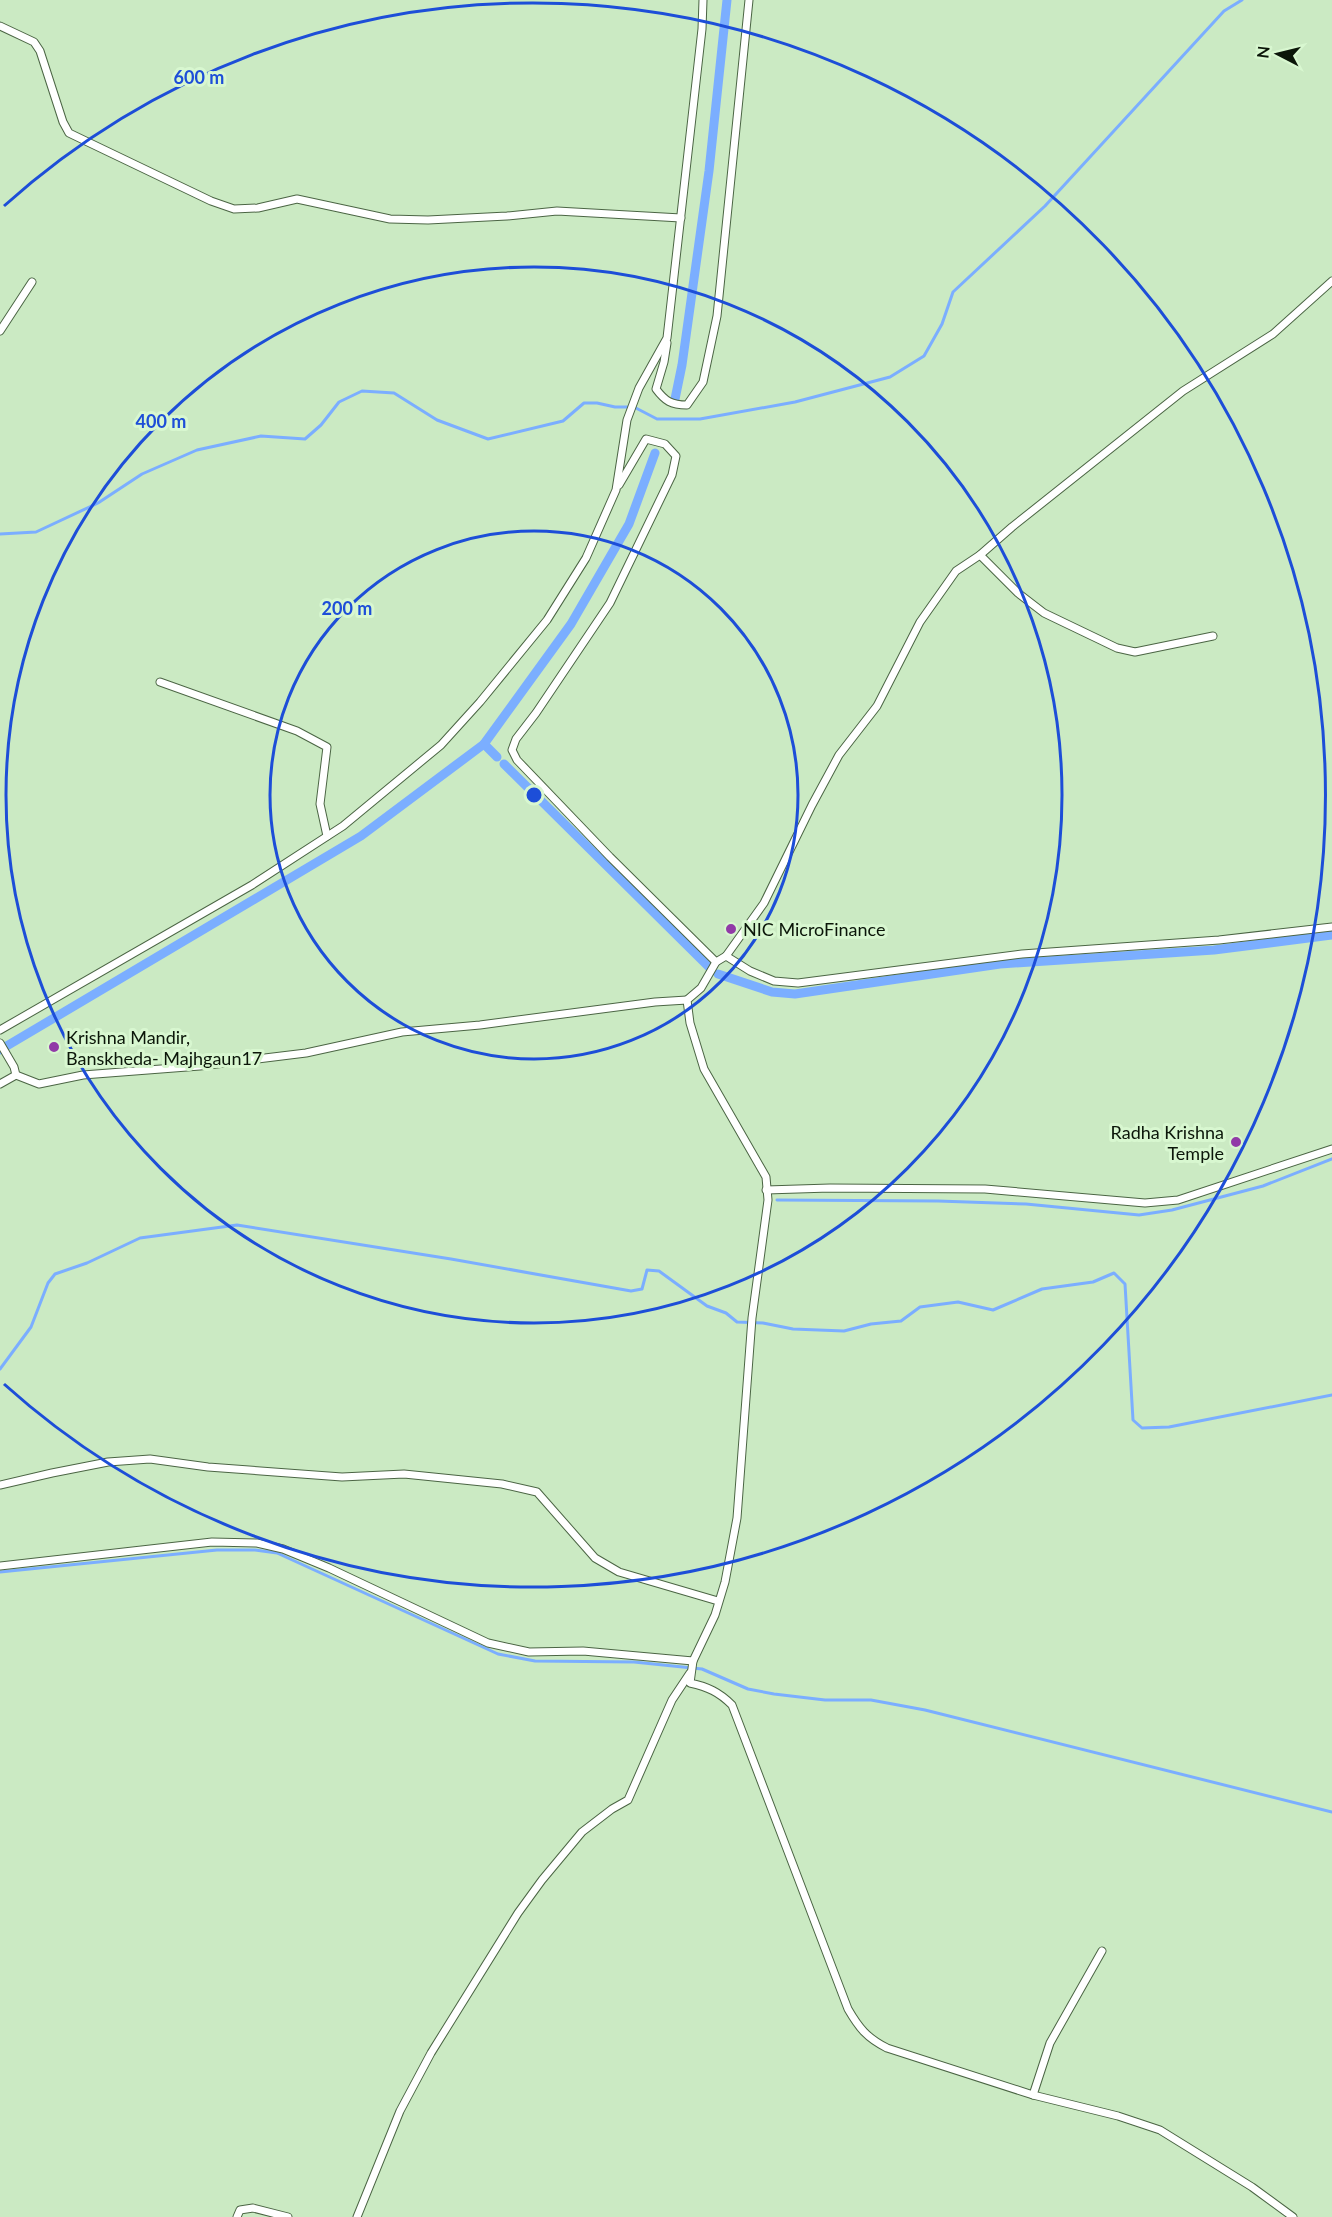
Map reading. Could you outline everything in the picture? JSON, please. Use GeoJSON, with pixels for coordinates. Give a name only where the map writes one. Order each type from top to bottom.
{"type":"FeatureCollection","features":[{"type":"Feature","properties":{"kind":"street"},"geometry":{"type":"LineString","coordinates":[[703,0],[702,29],[667,338],[664,362],[656,389],[665,401],[676,405],[687,405],[703,382],[717,316],[749,0]]}},
{"type":"Feature","properties":{"kind":"street"},"geometry":{"type":"LineString","coordinates":[[0,26],[34,42],[40,51],[63,122],[69,133],[211,201],[234,209],[258,208],[297,199],[390,219],[428,220],[557,211],[681,218]]}},
{"type":"Feature","properties":{"kind":"street"},"geometry":{"type":"LineString","coordinates":[[16,1075],[39,1084],[84,1076],[200,1066],[306,1053],[402,1032],[687,1000],[701,988],[716,962],[726,956],[764,903],[839,755],[877,706],[920,622],[956,571],[980,555],[1011,527],[1183,391],[1273,334],[1332,281]]}},
{"type":"Feature","properties":{"kind":"street"},"geometry":{"type":"LineString","coordinates":[[0,331],[32,282]]}},
{"type":"Feature","properties":{"kind":"street"},"geometry":{"type":"LineString","coordinates":[[616,490],[627,420],[639,388],[667,338]]}},
{"type":"Feature","properties":{"kind":"street"},"geometry":{"type":"LineString","coordinates":[[0,1030],[252,885],[343,826],[441,744],[480,702],[547,620],[586,558],[616,490],[646,439],[665,444],[676,456],[672,475],[610,603],[516,739],[512,750],[517,760],[610,857],[716,962]]}},
{"type":"Feature","properties":{"kind":"street"},"geometry":{"type":"LineString","coordinates":[[980,555],[1018,593],[1044,613],[1117,648],[1135,652],[1213,636]]}},
{"type":"Feature","properties":{"kind":"street"},"geometry":{"type":"LineString","coordinates":[[160,682],[297,731],[327,747],[320,804],[327,836]]}},
{"type":"Feature","properties":{"kind":"street"},"geometry":{"type":"LineString","coordinates":[[726,956],[750,971],[774,981],[798,983],[1022,954],[1219,940],[1332,927]]}},
{"type":"Feature","properties":{"kind":"street"},"geometry":{"type":"LineString","coordinates":[[687,1000],[690,1023],[704,1069],[766,1177],[768,1200],[752,1318],[737,1518],[725,1582],[715,1615],[693,1661],[690,1683],[708,1687],[720,1693],[732,1705],[848,2009],[860,2030],[872,2041],[887,2048],[1033,2095],[1118,2116],[1160,2130],[1252,2187],[1293,2217]]}},
{"type":"Feature","properties":{"kind":"street"},"geometry":{"type":"LineString","coordinates":[[1,1044],[16,1075]]}},
{"type":"Feature","properties":{"kind":"street"},"geometry":{"type":"LineString","coordinates":[[0,1084],[16,1075]]}},
{"type":"Feature","properties":{"kind":"street"},"geometry":{"type":"LineString","coordinates":[[766,1190],[985,1189],[1145,1203],[1178,1200],[1332,1149]]}},
{"type":"Feature","properties":{"kind":"street"},"geometry":{"type":"LineString","coordinates":[[0,1485],[97,1464],[150,1459],[208,1467],[342,1477],[404,1474],[502,1484],[537,1492],[595,1558],[619,1572],[718,1601]]}},
{"type":"Feature","properties":{"kind":"street"},"geometry":{"type":"LineString","coordinates":[[0,1566],[212,1542],[256,1543],[283,1549],[329,1568],[488,1643],[529,1652],[583,1651],[693,1661]]}},
{"type":"Feature","properties":{"kind":"street"},"geometry":{"type":"LineString","coordinates":[[357,2217],[400,2111],[431,2054],[518,1912],[542,1880],[582,1832],[628,1800],[672,1700],[690,1673]]}},
{"type":"Feature","properties":{"kind":"street"},"geometry":{"type":"LineString","coordinates":[[1033,2095],[1050,2043],[1102,1951]]}},
{"type":"Feature","properties":{"kind":"street"},"geometry":{"type":"LineString","coordinates":[[237,2217],[240,2210],[245,2208],[288,2217]]}},
{"type":"Feature","properties":{"kind":"waterway"},"geometry":{"type":"LineString","coordinates":[[675,399],[682,365],[709,171],[727,0]]}},
{"type":"Feature","properties":{"kind":"waterway"},"geometry":{"type":"LineString","coordinates":[[0,534],[36,532],[98,503],[142,474],[197,450],[261,436],[305,439],[321,425],[339,402],[362,391],[394,393],[437,420],[488,439],[563,421],[584,403],[634,407],[657,419],[700,419],[795,402],[890,377],[924,356],[942,324],[953,292],[1045,206],[1224,11],[1242,0]]}},
{"type":"Feature","properties":{"kind":"waterway"},"geometry":{"type":"LineString","coordinates":[[0,1050],[361,836],[484,744],[571,624],[629,524],[655,453]]}},
{"type":"Feature","properties":{"kind":"waterway"},"geometry":{"type":"LineString","coordinates":[[484,744],[497,757]]}},
{"type":"Feature","properties":{"kind":"waterway"},"geometry":{"type":"LineString","coordinates":[[504,764],[709,967]]}},
{"type":"Feature","properties":{"kind":"waterway"},"geometry":{"type":"LineString","coordinates":[[718,974],[772,992],[795,994],[1000,964],[1214,950],[1332,935]]}},
{"type":"Feature","properties":{"kind":"waterway"},"geometry":{"type":"LineString","coordinates":[[777,1200],[1026,1204],[1139,1215],[1172,1210],[1263,1186],[1332,1159]]}},
{"type":"Feature","properties":{"kind":"waterway"},"geometry":{"type":"LineString","coordinates":[[0,1369],[31,1327],[48,1283],[55,1274],[87,1263],[140,1238],[237,1225],[451,1259],[631,1291],[642,1289],[647,1270],[659,1271],[707,1306],[726,1313],[737,1322],[763,1323],[793,1329],[844,1331],[871,1324],[901,1321],[920,1307],[958,1302],[993,1310],[1042,1289],[1093,1282],[1114,1273],[1125,1284],[1133,1420],[1142,1428],[1169,1427],[1332,1395]]}},
{"type":"Feature","properties":{"kind":"waterway"},"geometry":{"type":"LineString","coordinates":[[0,1572],[217,1550],[255,1550],[277,1553],[498,1654],[535,1661],[634,1662],[702,1669],[748,1689],[774,1694],[825,1700],[871,1700],[925,1710],[1332,1812]]}},
{"type":"Feature","properties":{"kind":"place","name":"NIC MicroFinance"},"geometry":{"type":"Point","coordinates":[731,929]}},
{"type":"Feature","properties":{"kind":"place","name":"Krishna Mandir, Banskheda- Majhgaun17"},"geometry":{"type":"Point","coordinates":[54,1047]}},
{"type":"Feature","properties":{"kind":"place","name":"Radha Krishna Temple"},"geometry":{"type":"Point","coordinates":[1236,1142]}}]}
